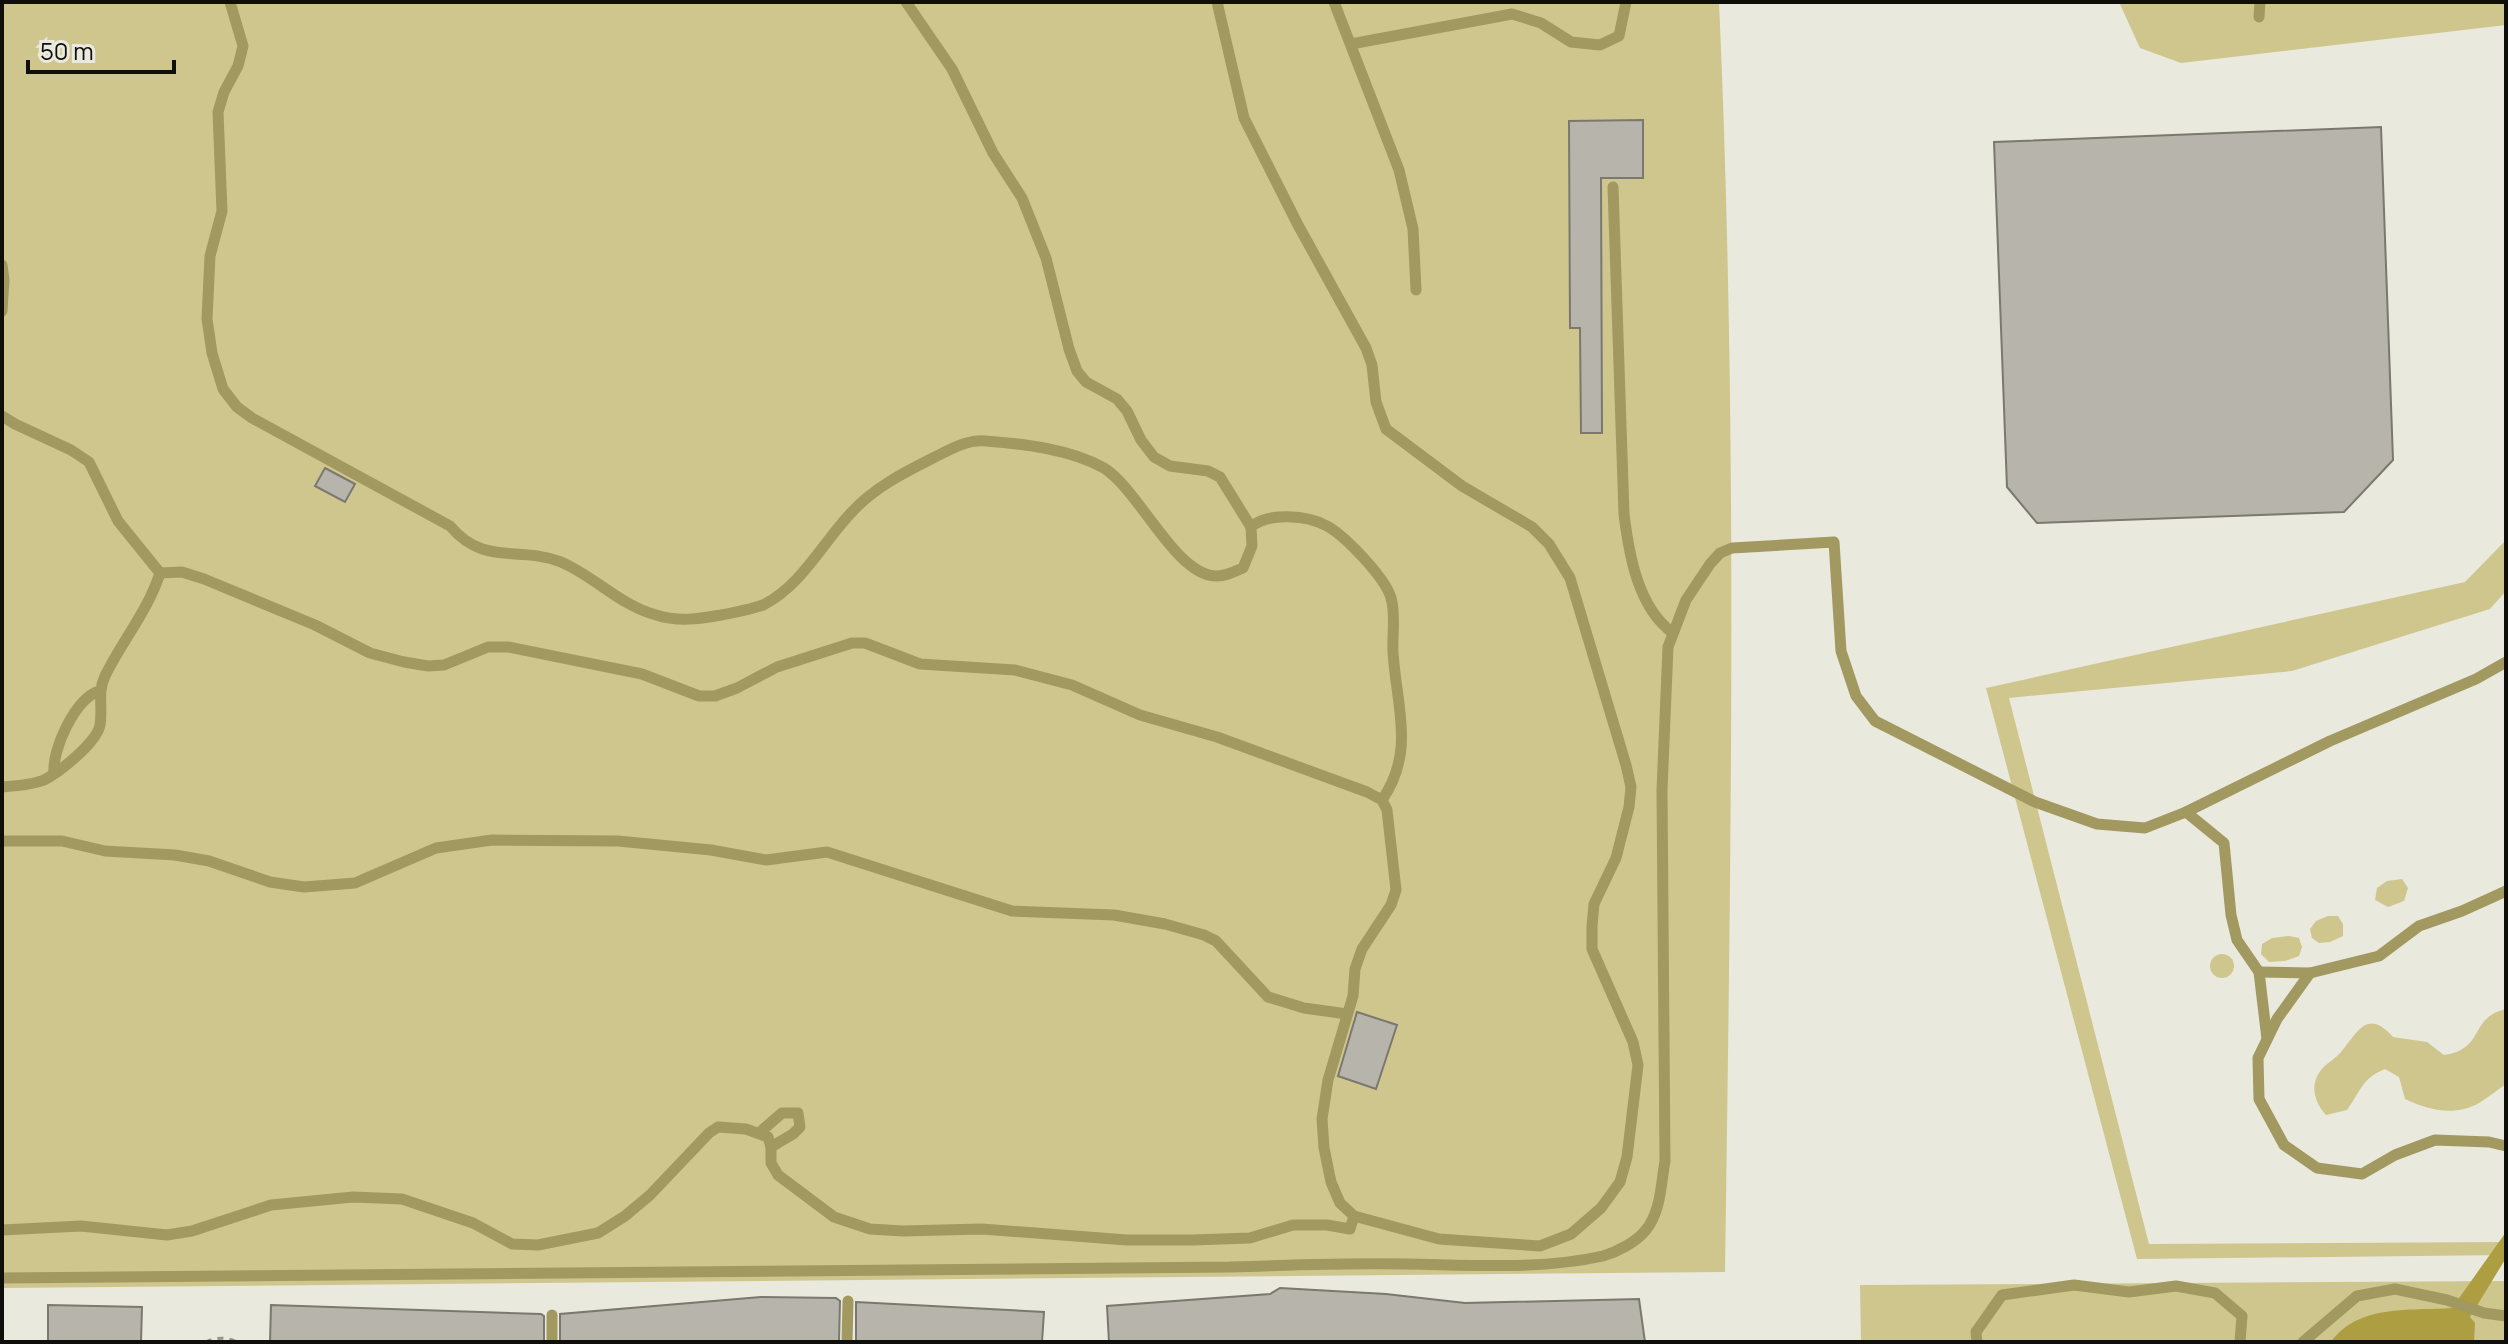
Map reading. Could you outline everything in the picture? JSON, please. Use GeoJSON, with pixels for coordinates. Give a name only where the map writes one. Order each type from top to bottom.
{"type":"FeatureCollection","features":[{"type":"Feature","properties":{"kind":"lane"},"geometry":{"type":"LineString","coordinates":[[230,2],[243,46],[238,66],[224,92],[218,112],[222,211],[210,256],[207,319],[212,353],[223,389],[237,407],[252,418],[450,526],[474,548],[541,556],[562,563],[641,610],[657,616],[695,620],[738,611],[761,605],[788,589],[851,512],[874,492],[963,443],[980,440],[1019,444],[1071,456],[1104,469],[1134,497],[1167,542],[1194,568],[1216,577],[1243,568],[1252,546],[1251,527],[1220,477],[1208,471],[1170,466],[1154,457],[1117,399],[1086,382],[1077,371],[1046,258],[1022,198],[993,153],[952,69],[906,2]]}},
{"type":"Feature","properties":{"kind":"lane"},"geometry":{"type":"LineString","coordinates":[[1217,2],[1244,118],[1298,225],[1366,348],[1372,365],[1376,402],[1386,429],[1462,486],[1532,527],[1549,544],[1570,578],[1631,787],[1616,858],[1594,904],[1592,926],[1592,949],[1633,1042],[1638,1065],[1627,1157],[1620,1182],[1601,1208],[1571,1234],[1540,1246],[1439,1239],[1354,1216],[1340,1203],[1331,1182],[1324,1148],[1322,1119],[1328,1080],[1353,996],[1355,969],[1362,949],[1391,905],[1396,890],[1391,835],[1382,800],[1394,777],[1403,741],[1393,660],[1391,597],[1371,564],[1327,526],[1306,519],[1285,517],[1255,523],[1251,527]]}},
{"type":"Feature","properties":{"kind":"lane"},"geometry":{"type":"LineString","coordinates":[[1334,2],[1399,170],[1413,229],[1416,290]]}},
{"type":"Feature","properties":{"kind":"lane"},"geometry":{"type":"LineString","coordinates":[[1351,44],[1512,14],[1541,23],[1571,42],[1600,45],[1619,36],[1626,2]]}},
{"type":"Feature","properties":{"kind":"lane"},"geometry":{"type":"LineString","coordinates":[[2259,17],[2260,2]]}},
{"type":"Feature","properties":{"kind":"lane"},"geometry":{"type":"LineString","coordinates":[[1613,187],[1624,514],[1628,549],[1652,614],[1673,633]]}},
{"type":"Feature","properties":{"kind":"lane"},"geometry":{"type":"LineString","coordinates":[[2,265],[2,311]]}},
{"type":"Feature","properties":{"kind":"lane"},"geometry":{"type":"LineString","coordinates":[[2,416],[89,462],[118,521],[160,573]]}},
{"type":"Feature","properties":{"kind":"lane"},"geometry":{"type":"LineString","coordinates":[[2,1278],[1461,1264],[1559,1262],[1606,1255],[1626,1246],[1645,1231],[1654,1217],[1665,1161],[1662,790],[1668,647],[1686,600],[1720,553],[1732,548],[1834,542],[1841,651],[1856,696],[1875,721],[2035,802],[2097,824],[2145,828],[2186,812],[2330,741],[2476,679],[2506,662]]}},
{"type":"Feature","properties":{"kind":"lane"},"geometry":{"type":"LineString","coordinates":[[160,573],[182,572],[204,579],[315,625],[370,653],[428,666],[444,665],[488,647],[508,647],[642,674],[699,696],[715,696],[777,667],[852,643],[865,643],[920,664],[1015,670],[1072,685],[1140,715],[1217,737],[1382,800]]}},
{"type":"Feature","properties":{"kind":"lane"},"geometry":{"type":"LineString","coordinates":[[2,787],[44,780],[95,737],[100,726],[99,691],[142,614],[160,573]]}},
{"type":"Feature","properties":{"kind":"lane"},"geometry":{"type":"LineString","coordinates":[[54,773],[55,752],[75,712],[92,693],[99,691]]}},
{"type":"Feature","properties":{"kind":"lane"},"geometry":{"type":"LineString","coordinates":[[2186,812],[2224,843],[2231,915],[2237,940],[2259,972],[2267,1039]]}},
{"type":"Feature","properties":{"kind":"lane"},"geometry":{"type":"LineString","coordinates":[[2,841],[62,841],[105,851],[175,855],[209,861],[270,882],[304,887],[355,883],[436,848],[492,840],[618,841],[711,850],[766,860],[827,852],[1012,911],[1114,915],[1204,935],[1216,941],[1268,997],[1304,1008],[1347,1014]]}},
{"type":"Feature","properties":{"kind":"lane"},"geometry":{"type":"LineString","coordinates":[[2259,972],[2310,973],[2379,956],[2419,926],[2506,891]]}},
{"type":"Feature","properties":{"kind":"lane"},"geometry":{"type":"LineString","coordinates":[[2310,973],[2277,1019],[2258,1058],[2259,1099],[2284,1145],[2317,1168],[2362,1174],[2395,1155],[2435,1140],[2489,1142],[2506,1146]]}},
{"type":"Feature","properties":{"kind":"lane"},"geometry":{"type":"LineString","coordinates":[[759,1133],[782,1113],[798,1113],[800,1127],[771,1147]]}},
{"type":"Feature","properties":{"kind":"lane"},"geometry":{"type":"LineString","coordinates":[[2,1230],[81,1226],[167,1235],[192,1231],[271,1205],[353,1197],[402,1199],[473,1223],[512,1244],[538,1245],[598,1233],[625,1216],[718,1127],[746,1129],[768,1137],[774,1168],[800,1194],[834,1217],[870,1229],[982,1229],[1127,1240],[1193,1240],[1250,1238],[1293,1225],[1350,1229],[1354,1216]]}},
{"type":"Feature","properties":{"kind":"lane"},"geometry":{"type":"LineString","coordinates":[[1977,1342],[1976,1332],[2002,1295],[2074,1285],[2129,1292],[2176,1286],[2215,1293],[2242,1316],[2240,1342]]}},
{"type":"Feature","properties":{"kind":"lane"},"geometry":{"type":"LineString","coordinates":[[2303,1342],[2357,1296],[2395,1289],[2506,1316]]}},
{"type":"Feature","properties":{"kind":"lane"},"geometry":{"type":"LineString","coordinates":[[847,1342],[848,1301]]}},
{"type":"Feature","properties":{"kind":"lane"},"geometry":{"type":"LineString","coordinates":[[552,1315],[552,1342]]}},
{"type":"Feature","properties":{"kind":"path"},"geometry":{"type":"LineString","coordinates":[[206,1342],[211,1339],[237,1342]]}},
{"type":"Feature","properties":{"kind":"shaded area"},"geometry":{"type":"Polygon","coordinates":[[[2,2],[1719,2],[1731,478],[1731,796],[1725,1272],[2,1288],[2,2]]]}},
{"type":"Feature","properties":{"kind":"shaded area"},"geometry":{"type":"Polygon","coordinates":[[[2119,2],[2506,2],[2506,25],[2181,63],[2140,48],[2119,2]]]}},
{"type":"Feature","properties":{"kind":"shaded area"},"geometry":{"type":"Polygon","coordinates":[[[2506,540],[2506,591],[2490,609],[2292,671],[2009,698],[2149,1244],[2506,1242],[2506,1255],[2137,1259],[1986,688],[2465,582],[2506,540]]]}},
{"type":"Feature","properties":{"kind":"shaded area"},"geometry":{"type":"Polygon","coordinates":[[[2402,879],[2408,888],[2404,901],[2388,907],[2375,900],[2377,888],[2387,881],[2402,879]]]}},
{"type":"Feature","properties":{"kind":"shaded area"},"geometry":{"type":"Polygon","coordinates":[[[2338,916],[2343,924],[2343,936],[2319,943],[2312,938],[2310,929],[2316,921],[2338,916]]]}},
{"type":"Feature","properties":{"kind":"shaded area"},"geometry":{"type":"Polygon","coordinates":[[[2272,938],[2299,938],[2302,947],[2299,956],[2269,962],[2261,954],[2262,944],[2272,938]]]}},
{"type":"Feature","properties":{"kind":"shaded area"},"geometry":{"type":"Polygon","coordinates":[[[2222,954],[2231,957],[2234,966],[2231,975],[2222,978],[2213,975],[2210,966],[2213,957],[2222,954]]]}},
{"type":"Feature","properties":{"kind":"shaded area"},"geometry":{"type":"Polygon","coordinates":[[[2506,1009],[2506,1084],[2479,1103],[2451,1111],[2423,1106],[2405,1099],[2399,1077],[2385,1069],[2366,1081],[2347,1110],[2326,1115],[2318,1104],[2314,1087],[2318,1075],[2364,1026],[2376,1024],[2393,1037],[2427,1042],[2444,1055],[2466,1047],[2486,1019],[2506,1009]]]}},
{"type":"Feature","properties":{"kind":"shaded area"},"geometry":{"type":"Polygon","coordinates":[[[2506,1232],[2506,1258],[2470,1317],[2475,1323],[2474,1342],[2331,1342],[2355,1321],[2370,1315],[2452,1308],[2506,1232]]]}},
{"type":"Feature","properties":{"kind":"shaded area"},"geometry":{"type":"Polygon","coordinates":[[[2506,1281],[2506,1342],[1861,1342],[1860,1285],[2506,1281]]]}},
{"type":"Feature","properties":{"kind":"building"},"geometry":{"type":"Polygon","coordinates":[[[1643,120],[1643,178],[1601,178],[1602,433],[1581,433],[1580,328],[1570,328],[1569,121],[1643,120]]]}},
{"type":"Feature","properties":{"kind":"building"},"geometry":{"type":"Polygon","coordinates":[[[2381,127],[2393,460],[2344,512],[2037,523],[2007,487],[1994,142],[2381,127]]]}},
{"type":"Feature","properties":{"kind":"building"},"geometry":{"type":"Polygon","coordinates":[[[325,468],[355,484],[345,502],[315,486],[325,468]]]}},
{"type":"Feature","properties":{"kind":"building"},"geometry":{"type":"Polygon","coordinates":[[[1357,1012],[1397,1025],[1376,1089],[1338,1076],[1357,1012]]]}},
{"type":"Feature","properties":{"kind":"building"},"geometry":{"type":"Polygon","coordinates":[[[1280,1288],[1386,1294],[1465,1303],[1639,1299],[1645,1342],[1109,1342],[1107,1306],[1270,1294],[1280,1288]]]}},
{"type":"Feature","properties":{"kind":"building"},"geometry":{"type":"Polygon","coordinates":[[[761,1297],[836,1298],[840,1301],[839,1342],[560,1342],[560,1314],[761,1297]]]}},
{"type":"Feature","properties":{"kind":"building"},"geometry":{"type":"Polygon","coordinates":[[[856,1302],[1044,1312],[1042,1342],[856,1342],[856,1302]]]}},
{"type":"Feature","properties":{"kind":"building"},"geometry":{"type":"Polygon","coordinates":[[[48,1305],[142,1307],[141,1342],[48,1342],[48,1305]]]}},
{"type":"Feature","properties":{"kind":"building"},"geometry":{"type":"Polygon","coordinates":[[[271,1305],[541,1314],[544,1316],[544,1342],[270,1342],[271,1305]]]}}]}
